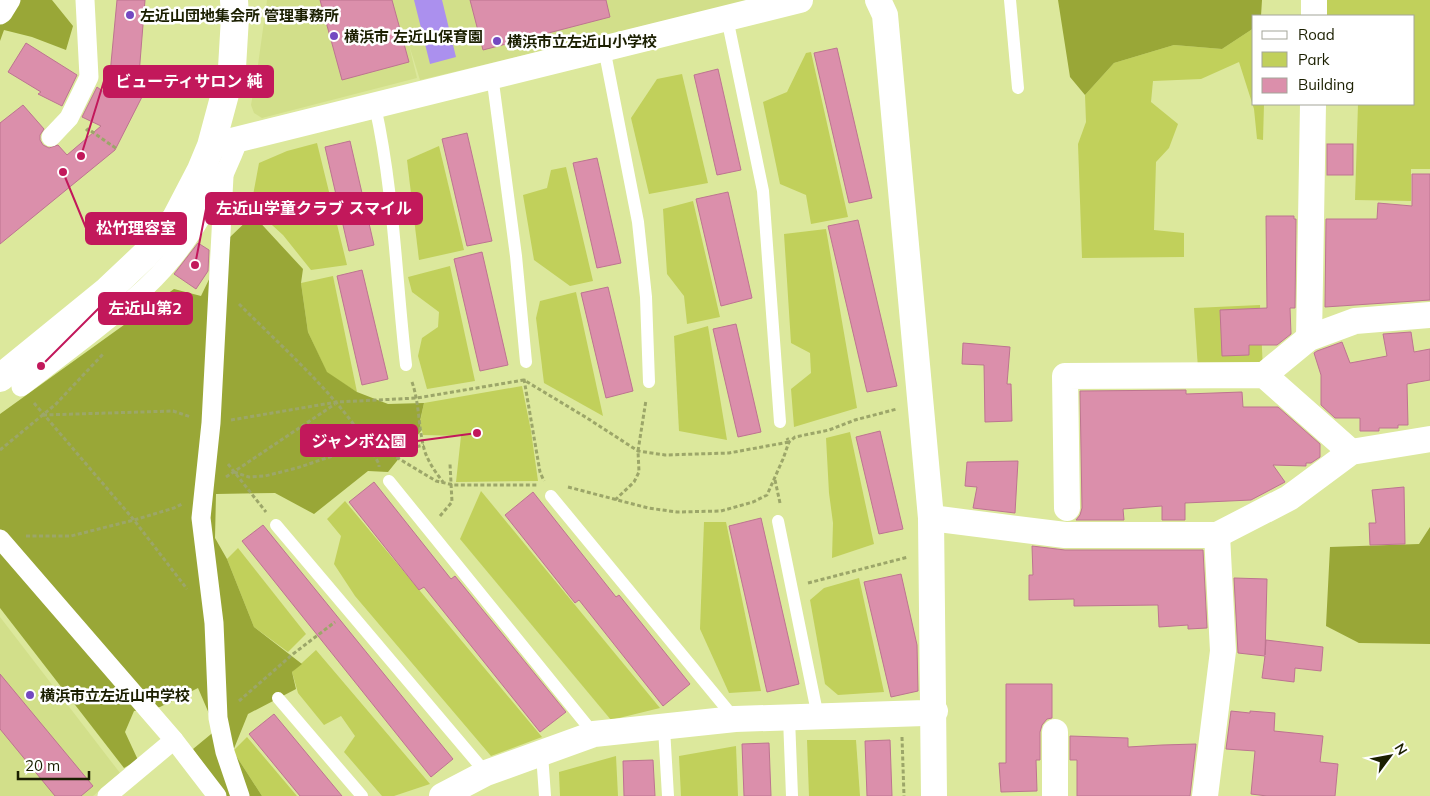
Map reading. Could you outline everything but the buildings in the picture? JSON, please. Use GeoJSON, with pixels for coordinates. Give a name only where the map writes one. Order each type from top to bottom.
{"type":"FeatureCollection","features":[{"type":"Feature","properties":{"kind":"street"},"geometry":{"type":"LineString","coordinates":[[0,15],[3,14],[11,0]]}},
{"type":"Feature","properties":{"kind":"street"},"geometry":{"type":"LineString","coordinates":[[11,383],[151,249],[176,218],[211,146],[232,68],[234,0]]}},
{"type":"Feature","properties":{"kind":"street"},"geometry":{"type":"LineString","coordinates":[[211,146],[800,0]]}},
{"type":"Feature","properties":{"kind":"street"},"geometry":{"type":"LineString","coordinates":[[878,0],[886,15],[931,518],[933,550],[934,796]]}},
{"type":"Feature","properties":{"kind":"street"},"geometry":{"type":"LineString","coordinates":[[1314,0],[1314,15]]}},
{"type":"Feature","properties":{"kind":"street"},"geometry":{"type":"LineString","coordinates":[[51,137],[69,118],[89,77],[83,2]]}},
{"type":"Feature","properties":{"kind":"street"},"geometry":{"type":"LineString","coordinates":[[1309,338],[1313,105]]}},
{"type":"Feature","properties":{"kind":"street"},"geometry":{"type":"LineString","coordinates":[[11,383],[98,328],[147,286],[188,238],[224,176],[239,139]]}},
{"type":"Feature","properties":{"kind":"street"},"geometry":{"type":"LineString","coordinates":[[224,176],[210,427],[201,518],[214,623],[218,718],[225,752],[240,796]]}},
{"type":"Feature","properties":{"kind":"street"},"geometry":{"type":"LineString","coordinates":[[1067,508],[1065,376],[1264,375],[1309,338],[1355,321],[1430,315]]}},
{"type":"Feature","properties":{"kind":"street"},"geometry":{"type":"LineString","coordinates":[[1264,375],[1350,452]]}},
{"type":"Feature","properties":{"kind":"street"},"geometry":{"type":"LineString","coordinates":[[931,518],[1065,535],[1217,535],[1289,498],[1350,452],[1430,439]]}},
{"type":"Feature","properties":{"kind":"street"},"geometry":{"type":"LineString","coordinates":[[1205,796],[1223,651],[1217,535]]}},
{"type":"Feature","properties":{"kind":"street"},"geometry":{"type":"LineString","coordinates":[[9,537],[174,740],[217,796]]}},
{"type":"Feature","properties":{"kind":"street"},"geometry":{"type":"LineString","coordinates":[[442,796],[486,773],[594,734],[735,720],[925,713],[934,711]]}},
{"type":"Feature","properties":{"kind":"street"},"geometry":{"type":"LineString","coordinates":[[1055,732],[1055,796]]}},
{"type":"Feature","properties":{"kind":"street"},"geometry":{"type":"LineString","coordinates":[[107,796],[174,740]]}},
{"type":"Feature","properties":{"kind":"lane"},"geometry":{"type":"LineString","coordinates":[[1010,0],[1018,88]]}},
{"type":"Feature","properties":{"kind":"lane"},"geometry":{"type":"LineString","coordinates":[[727,18],[763,191],[780,422]]}},
{"type":"Feature","properties":{"kind":"lane"},"geometry":{"type":"LineString","coordinates":[[604,48],[638,222],[646,297],[649,382]]}},
{"type":"Feature","properties":{"kind":"lane"},"geometry":{"type":"LineString","coordinates":[[492,75],[516,256],[526,362]]}},
{"type":"Feature","properties":{"kind":"lane"},"geometry":{"type":"LineString","coordinates":[[376,106],[383,142],[392,215],[398,297],[406,365]]}},
{"type":"Feature","properties":{"kind":"lane"},"geometry":{"type":"LineString","coordinates":[[389,481],[594,734]]}},
{"type":"Feature","properties":{"kind":"lane"},"geometry":{"type":"LineString","coordinates":[[551,496],[735,720]]}},
{"type":"Feature","properties":{"kind":"lane"},"geometry":{"type":"LineString","coordinates":[[778,521],[818,717]]}},
{"type":"Feature","properties":{"kind":"lane"},"geometry":{"type":"LineString","coordinates":[[276,525],[486,773]]}},
{"type":"Feature","properties":{"kind":"lane"},"geometry":{"type":"LineString","coordinates":[[278,698],[362,796]]}},
{"type":"Feature","properties":{"kind":"lane"},"geometry":{"type":"LineString","coordinates":[[789,718],[792,796]]}},
{"type":"Feature","properties":{"kind":"lane"},"geometry":{"type":"LineString","coordinates":[[664,728],[668,796]]}},
{"type":"Feature","properties":{"kind":"lane"},"geometry":{"type":"LineString","coordinates":[[542,754],[545,796]]}},
{"type":"Feature","properties":{"kind":"path"},"geometry":{"type":"LineString","coordinates":[[81,134],[88,130],[117,149]]}},
{"type":"Feature","properties":{"kind":"path"},"geometry":{"type":"LineString","coordinates":[[218,282],[337,402],[371,448],[379,464]]}},
{"type":"Feature","properties":{"kind":"path"},"geometry":{"type":"LineString","coordinates":[[0,450],[56,404],[106,351]]}},
{"type":"Feature","properties":{"kind":"path"},"geometry":{"type":"LineString","coordinates":[[43,415],[174,411],[210,427],[337,402],[417,398],[524,380],[638,451],[665,455],[729,453],[789,442],[795,437],[828,430],[855,420],[896,409],[921,399]]}},
{"type":"Feature","properties":{"kind":"path"},"geometry":{"type":"LineString","coordinates":[[234,472],[249,477],[265,476],[297,468],[350,450],[371,448],[392,455],[421,473],[452,485],[532,486],[546,484],[540,472],[524,380]]}},
{"type":"Feature","properties":{"kind":"path"},"geometry":{"type":"LineString","coordinates":[[614,500],[634,482],[639,472],[638,451],[649,382]]}},
{"type":"Feature","properties":{"kind":"path"},"geometry":{"type":"LineString","coordinates":[[414,388],[424,445],[433,468],[443,482]]}},
{"type":"Feature","properties":{"kind":"path"},"geometry":{"type":"LineString","coordinates":[[9,537],[71,536],[174,508],[204,492],[337,402]]}},
{"type":"Feature","properties":{"kind":"path"},"geometry":{"type":"LineString","coordinates":[[43,415],[134,520],[214,623]]}},
{"type":"Feature","properties":{"kind":"path"},"geometry":{"type":"LineString","coordinates":[[210,427],[217,446],[234,472],[276,525]]}},
{"type":"Feature","properties":{"kind":"path"},"geometry":{"type":"LineString","coordinates":[[567,486],[648,508],[677,512],[721,511],[754,502],[767,495],[784,459],[789,442]]}},
{"type":"Feature","properties":{"kind":"path"},"geometry":{"type":"LineString","coordinates":[[392,455],[407,448],[424,445]]}},
{"type":"Feature","properties":{"kind":"path"},"geometry":{"type":"LineString","coordinates":[[427,528],[448,509],[452,502],[450,464]]}},
{"type":"Feature","properties":{"kind":"path"},"geometry":{"type":"LineString","coordinates":[[792,587],[933,550]]}},
{"type":"Feature","properties":{"kind":"path"},"geometry":{"type":"LineString","coordinates":[[218,718],[293,654],[349,611]]}},
{"type":"Feature","properties":{"kind":"path"},"geometry":{"type":"LineString","coordinates":[[902,737],[904,796]]}},
{"type":"Feature","properties":{"kind":"shaded area"},"geometry":{"type":"Polygon","coordinates":[[[0,0],[52,0],[73,26],[66,50],[32,37],[4,30],[0,41],[0,0]]]}},
{"type":"Feature","properties":{"kind":"shaded area"},"geometry":{"type":"Polygon","coordinates":[[[267,0],[750,1],[420,80],[409,45],[417,78],[262,118],[254,113],[251,105],[267,0]]]}},
{"type":"Feature","properties":{"kind":"shaded area"},"geometry":{"type":"Polygon","coordinates":[[[414,0],[442,0],[456,57],[430,64],[414,0]]]}},
{"type":"Feature","properties":{"kind":"shaded area"},"geometry":{"type":"Polygon","coordinates":[[[1058,0],[1262,0],[1261,15],[1252,15],[1252,29],[1222,49],[1174,45],[1114,63],[1085,95],[1070,77],[1058,0]]]}},
{"type":"Feature","properties":{"kind":"shaded area"},"geometry":{"type":"Polygon","coordinates":[[[253,215],[303,269],[301,283],[308,332],[327,372],[357,392],[388,404],[424,403],[420,421],[421,431],[388,472],[368,471],[314,514],[275,493],[216,494],[215,538],[227,559],[254,627],[302,664],[292,672],[296,689],[248,714],[233,751],[262,796],[226,796],[193,749],[216,730],[198,688],[160,707],[134,711],[125,732],[138,760],[124,768],[0,608],[0,414],[174,289],[201,296],[229,238],[253,215]]]}},
{"type":"Feature","properties":{"kind":"shaded area"},"geometry":{"type":"Polygon","coordinates":[[[1430,527],[1430,644],[1359,643],[1326,626],[1330,547],[1419,544],[1430,527]]]}},
{"type":"Feature","properties":{"kind":"shaded area","name":"横浜市立左近山中学校"},"geometry":{"type":"Polygon","coordinates":[[[0,617],[120,773],[93,796],[0,796],[0,617]]]}},
{"type":"Feature","properties":{"kind":"green space"},"geometry":{"type":"Polygon","coordinates":[[[1324,0],[1430,0],[1430,169],[1411,169],[1411,201],[1355,200],[1358,105],[1415,105],[1415,15],[1323,15],[1324,0]]]}},
{"type":"Feature","properties":{"kind":"green space"},"geometry":{"type":"Polygon","coordinates":[[[1252,29],[1252,103],[1239,62],[1201,79],[1153,81],[1151,102],[1178,124],[1169,148],[1156,162],[1154,230],[1184,233],[1184,257],[1082,258],[1078,144],[1086,122],[1085,95],[1114,63],[1174,45],[1222,49],[1252,29]]]}},
{"type":"Feature","properties":{"kind":"green space"},"geometry":{"type":"Polygon","coordinates":[[[811,52],[848,217],[811,224],[806,195],[780,184],[763,102],[787,92],[806,53],[811,52]]]}},
{"type":"Feature","properties":{"kind":"green space"},"geometry":{"type":"Polygon","coordinates":[[[682,74],[708,183],[649,194],[631,118],[657,79],[682,74]]]}},
{"type":"Feature","properties":{"kind":"green space"},"geometry":{"type":"Polygon","coordinates":[[[1253,105],[1264,105],[1263,140],[1257,139],[1253,105]]]}},
{"type":"Feature","properties":{"kind":"green space"},"geometry":{"type":"Polygon","coordinates":[[[317,143],[347,265],[311,270],[283,235],[251,206],[259,163],[287,151],[317,143]]]}},
{"type":"Feature","properties":{"kind":"green space"},"geometry":{"type":"Polygon","coordinates":[[[439,146],[464,250],[419,260],[407,160],[439,146]]]}},
{"type":"Feature","properties":{"kind":"green space"},"geometry":{"type":"Polygon","coordinates":[[[566,167],[593,281],[570,286],[534,260],[523,195],[547,188],[551,170],[566,167]]]}},
{"type":"Feature","properties":{"kind":"green space"},"geometry":{"type":"Polygon","coordinates":[[[693,201],[720,317],[687,324],[684,296],[667,274],[663,209],[693,201]]]}},
{"type":"Feature","properties":{"kind":"green space"},"geometry":{"type":"Polygon","coordinates":[[[826,229],[857,408],[794,427],[791,389],[811,373],[810,353],[791,343],[784,234],[826,229]]]}},
{"type":"Feature","properties":{"kind":"green space"},"geometry":{"type":"Polygon","coordinates":[[[450,266],[475,381],[427,389],[418,356],[422,338],[438,327],[439,312],[412,292],[408,277],[450,266]]]}},
{"type":"Feature","properties":{"kind":"green space"},"geometry":{"type":"Polygon","coordinates":[[[333,276],[357,392],[327,373],[308,332],[301,283],[333,276]]]}},
{"type":"Feature","properties":{"kind":"green space"},"geometry":{"type":"Polygon","coordinates":[[[576,292],[603,416],[544,383],[536,318],[540,301],[576,292]]]}},
{"type":"Feature","properties":{"kind":"green space"},"geometry":{"type":"Polygon","coordinates":[[[1260,305],[1263,371],[1198,369],[1194,308],[1260,305]]]}},
{"type":"Feature","properties":{"kind":"green space"},"geometry":{"type":"Polygon","coordinates":[[[708,326],[727,440],[679,431],[674,336],[708,326]]]}},
{"type":"Feature","properties":{"kind":"green space"},"geometry":{"type":"Polygon","coordinates":[[[522,386],[538,481],[456,482],[461,436],[423,435],[420,422],[424,403],[522,386]]]}},
{"type":"Feature","properties":{"kind":"green space"},"geometry":{"type":"Polygon","coordinates":[[[850,432],[874,544],[832,558],[833,523],[829,493],[826,438],[850,432]]]}},
{"type":"Feature","properties":{"kind":"green space"},"geometry":{"type":"Polygon","coordinates":[[[481,491],[660,708],[611,720],[460,539],[481,491]]]}},
{"type":"Feature","properties":{"kind":"green space"},"geometry":{"type":"Polygon","coordinates":[[[345,501],[542,737],[491,756],[355,596],[334,564],[341,536],[327,519],[345,501]]]}},
{"type":"Feature","properties":{"kind":"green space"},"geometry":{"type":"Polygon","coordinates":[[[704,522],[726,522],[761,691],[729,693],[700,629],[704,522]]]}},
{"type":"Feature","properties":{"kind":"green space"},"geometry":{"type":"Polygon","coordinates":[[[238,548],[306,634],[288,652],[254,627],[227,559],[238,548]]]}},
{"type":"Feature","properties":{"kind":"green space"},"geometry":{"type":"Polygon","coordinates":[[[859,578],[884,692],[838,695],[825,684],[810,600],[824,588],[859,578]]]}},
{"type":"Feature","properties":{"kind":"green space"},"geometry":{"type":"Polygon","coordinates":[[[316,650],[430,784],[394,796],[382,796],[344,752],[355,736],[341,716],[324,725],[298,693],[292,672],[316,650]]]}},
{"type":"Feature","properties":{"kind":"green space"},"geometry":{"type":"Polygon","coordinates":[[[247,737],[297,796],[262,796],[233,751],[247,737]]]}},
{"type":"Feature","properties":{"kind":"green space"},"geometry":{"type":"Polygon","coordinates":[[[807,740],[856,740],[860,796],[809,796],[807,740]]]}},
{"type":"Feature","properties":{"kind":"green space"},"geometry":{"type":"Polygon","coordinates":[[[736,746],[738,796],[681,796],[679,756],[736,746]]]}},
{"type":"Feature","properties":{"kind":"green space"},"geometry":{"type":"Polygon","coordinates":[[[616,756],[618,796],[560,796],[559,772],[616,756]]]}},
{"type":"Feature","properties":{"kind":"place","name":"左近山団地集会所 管理事務所"},"geometry":{"type":"Point","coordinates":[130,15]}},
{"type":"Feature","properties":{"kind":"place","name":"横浜市 左近山保育園"},"geometry":{"type":"Point","coordinates":[334,36]}},
{"type":"Feature","properties":{"kind":"place","name":"横浜市立左近山小学校"},"geometry":{"type":"Point","coordinates":[497,41]}},
{"type":"Feature","properties":{"kind":"place","name":"ビューティサロン 純"},"geometry":{"type":"Point","coordinates":[81,156]}},
{"type":"Feature","properties":{"kind":"place","name":"松竹理容室"},"geometry":{"type":"Point","coordinates":[63,172]}},
{"type":"Feature","properties":{"kind":"place","name":"左近山学童クラブ スマイル"},"geometry":{"type":"Point","coordinates":[195,265]}},
{"type":"Feature","properties":{"kind":"place","name":"左近山第2"},"geometry":{"type":"Point","coordinates":[41,366]}},
{"type":"Feature","properties":{"kind":"place","name":"ジャンボ公園"},"geometry":{"type":"Point","coordinates":[477,433]}},
{"type":"Feature","properties":{"kind":"place","name":"横浜市立左近山中学校"},"geometry":{"type":"Point","coordinates":[30,695]}}]}
